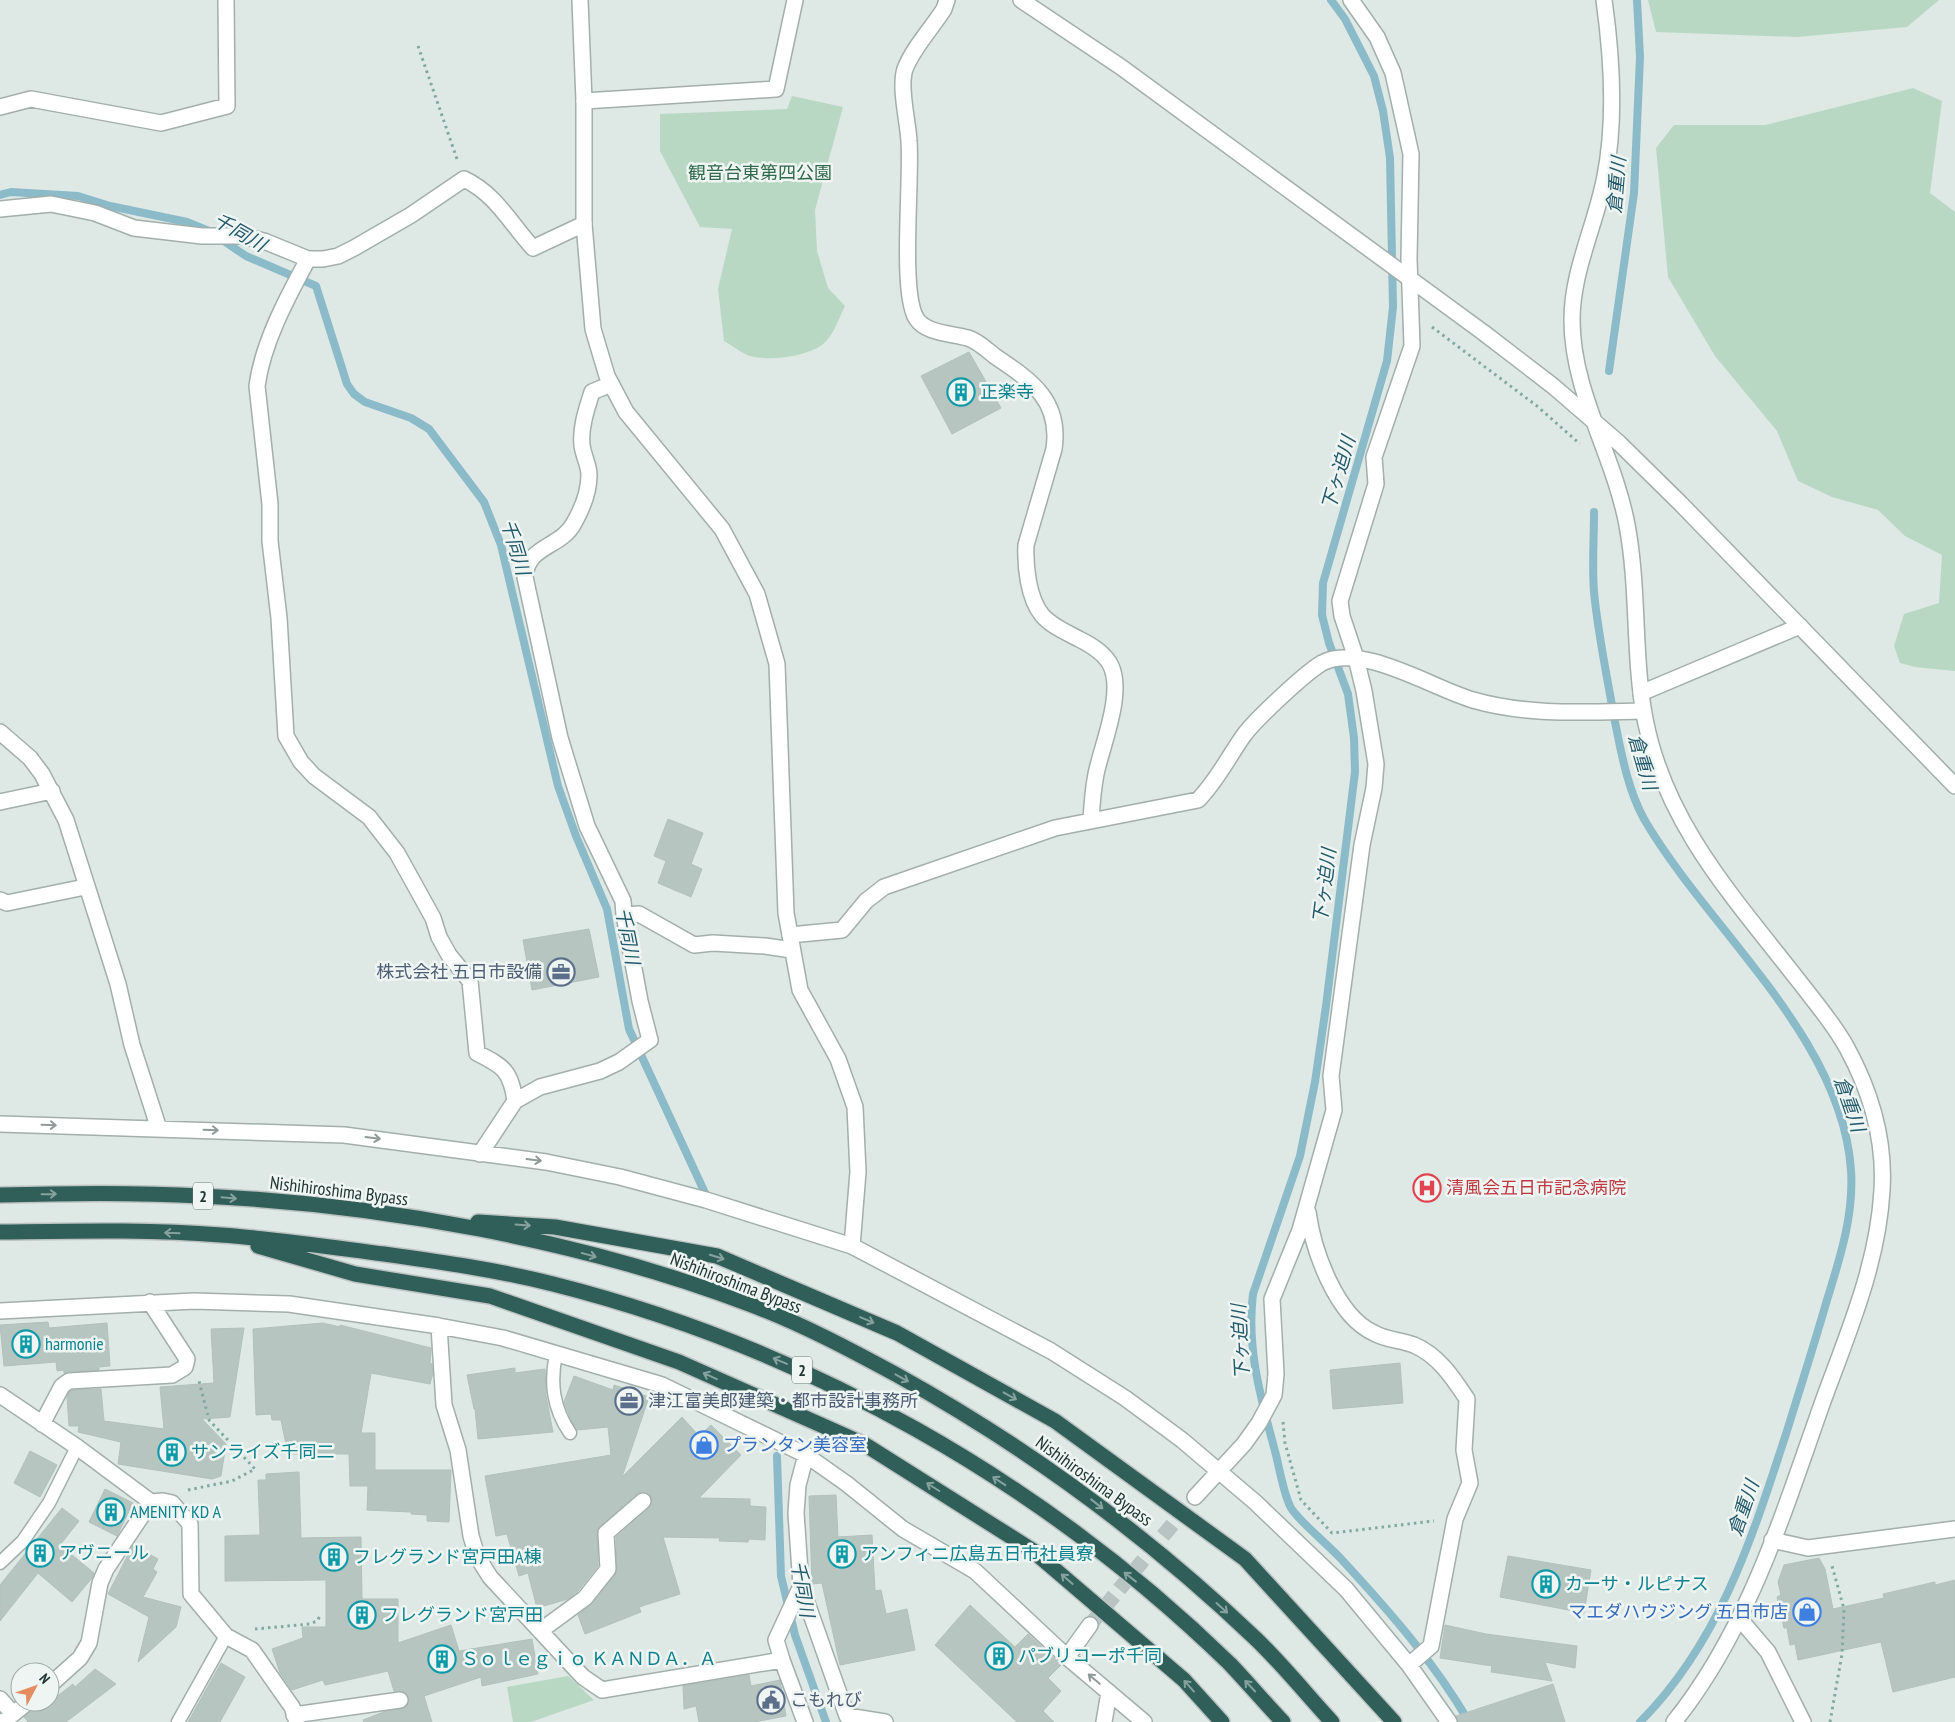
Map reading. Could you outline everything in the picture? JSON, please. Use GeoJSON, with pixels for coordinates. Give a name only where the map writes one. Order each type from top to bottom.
{"type":"FeatureCollection","features":[{"type":"Feature","properties":{"kind":"highway","name":"Nishihiroshima Bypass"},"geometry":{"type":"LineString","coordinates":[[3,1194],[96,1193],[203,1196],[311,1204],[404,1217],[538,1241],[651,1272],[750,1304],[856,1353],[950,1405],[1074,1486],[1166,1558],[1258,1641],[1332,1722]]}},
{"type":"Feature","properties":{"kind":"highway","name":"2"},"geometry":{"type":"LineString","coordinates":[[404,1217],[555,1227],[718,1256],[897,1333],[1055,1422],[1245,1559],[1394,1722]]}},
{"type":"Feature","properties":{"kind":"highway","name":"2"},"geometry":{"type":"LineString","coordinates":[[0,1232],[104,1230],[220,1235],[446,1263],[551,1283],[644,1309],[732,1340],[830,1383],[929,1435],[1041,1508],[1145,1588],[1230,1665],[1283,1722]]}},
{"type":"Feature","properties":{"kind":"highway","name":"2"},"geometry":{"type":"LineString","coordinates":[[220,1235],[355,1274],[490,1296],[679,1362],[864,1444],[1032,1550],[1184,1680],[1222,1722]]}},
{"type":"Feature","properties":{"kind":"street"},"geometry":{"type":"LineString","coordinates":[[0,106],[31,99],[161,123],[227,106],[226,0]]}},
{"type":"Feature","properties":{"kind":"street"},"geometry":{"type":"LineString","coordinates":[[580,0],[584,101],[584,224],[593,329],[611,384],[626,412],[722,529],[757,594],[777,664],[786,913],[800,990],[838,1059],[855,1107],[858,1172],[852,1246]]}},
{"type":"Feature","properties":{"kind":"street"},"geometry":{"type":"LineString","coordinates":[[584,101],[776,89],[795,0]]}},
{"type":"Feature","properties":{"kind":"street"},"geometry":{"type":"LineString","coordinates":[[947,0],[944,9],[905,70],[903,85],[910,150],[908,265],[912,308],[917,320],[928,329],[970,339],[1024,376],[1038,389],[1048,403],[1056,436],[1054,449],[1030,528],[1025,557],[1035,604],[1041,614],[1054,626],[1091,645],[1102,654],[1111,666],[1114,680],[1111,714],[1095,780],[1091,819]]}},
{"type":"Feature","properties":{"kind":"street"},"geometry":{"type":"LineString","coordinates":[[1021,0],[1121,67],[1409,278],[1547,381],[1594,420],[1681,504],[1955,786]]}},
{"type":"Feature","properties":{"kind":"street"},"geometry":{"type":"LineString","coordinates":[[1195,1497],[1244,1444],[1274,1395],[1276,1374],[1272,1300],[1300,1230],[1334,1110],[1331,1076],[1362,845],[1374,788],[1375,756],[1350,657],[1340,601],[1376,484],[1374,457],[1412,346],[1408,186],[1410,154],[1393,73],[1376,37],[1351,0]]}},
{"type":"Feature","properties":{"kind":"street"},"geometry":{"type":"LineString","coordinates":[[1604,0],[1610,68],[1609,150],[1598,206],[1574,287],[1573,343],[1578,371],[1621,494],[1628,529],[1641,693],[1651,748],[1661,779],[1674,808],[1708,864],[1822,1011],[1846,1046],[1868,1093],[1881,1141],[1883,1189],[1876,1245],[1862,1294],[1772,1540],[1739,1618],[1716,1663],[1674,1722]]}},
{"type":"Feature","properties":{"kind":"street"},"geometry":{"type":"LineString","coordinates":[[0,210],[51,204],[95,213],[134,228],[202,236],[241,236],[264,241],[306,262],[338,256],[354,248],[411,215],[464,179],[478,185],[499,204],[516,228],[534,248],[584,224]]}},
{"type":"Feature","properties":{"kind":"street"},"geometry":{"type":"LineString","coordinates":[[306,262],[290,292],[262,359],[257,386],[270,504],[270,541],[279,618],[286,736],[301,762],[314,776],[369,817],[397,853],[433,918],[438,937],[448,955],[470,981],[477,1053],[502,1067],[510,1077],[515,1100]]}},
{"type":"Feature","properties":{"kind":"street"},"geometry":{"type":"LineString","coordinates":[[480,1154],[515,1100],[540,1087],[600,1071],[631,1054],[650,1040],[640,1001],[623,901],[586,826],[560,738],[524,578],[525,567],[530,558],[568,533],[586,498],[589,475],[582,444],[585,414],[592,392],[611,384]]}},
{"type":"Feature","properties":{"kind":"street"},"geometry":{"type":"LineString","coordinates":[[1641,693],[1800,626]]}},
{"type":"Feature","properties":{"kind":"street"},"geometry":{"type":"LineString","coordinates":[[790,935],[842,930],[874,894],[894,883],[1055,828],[1091,819],[1198,800],[1246,733],[1290,690],[1323,663],[1350,657],[1379,664],[1473,700],[1519,710],[1643,711]]}},
{"type":"Feature","properties":{"kind":"street"},"geometry":{"type":"LineString","coordinates":[[0,732],[30,758],[52,791],[66,820],[85,887],[118,984],[132,1045],[158,1129]]}},
{"type":"Feature","properties":{"kind":"street"},"geometry":{"type":"LineString","coordinates":[[0,802],[52,791]]}},
{"type":"Feature","properties":{"kind":"street"},"geometry":{"type":"LineString","coordinates":[[0,900],[7,903],[85,887]]}},
{"type":"Feature","properties":{"kind":"street"},"geometry":{"type":"LineString","coordinates":[[624,914],[640,914],[694,945],[713,943],[765,946],[792,950]]}},
{"type":"Feature","properties":{"kind":"street"},"geometry":{"type":"LineString","coordinates":[[0,1124],[344,1135],[546,1162],[620,1177],[706,1200],[852,1246],[1051,1351],[1125,1398],[1218,1470],[1283,1528],[1346,1589],[1410,1664],[1449,1722]]}},
{"type":"Feature","properties":{"kind":"street"},"geometry":{"type":"LineString","coordinates":[[1307,1206],[1311,1233],[1322,1266],[1344,1304],[1359,1323],[1373,1333],[1414,1345],[1434,1357],[1467,1399],[1464,1450],[1470,1483],[1455,1519],[1431,1646],[1410,1664]]}},
{"type":"Feature","properties":{"kind":"street"},"geometry":{"type":"LineString","coordinates":[[0,1311],[150,1302],[194,1301],[289,1304],[439,1326],[502,1338],[662,1385],[806,1455],[847,1484],[903,1529],[975,1571],[1068,1657],[1144,1722]]}},
{"type":"Feature","properties":{"kind":"street"},"geometry":{"type":"LineString","coordinates":[[42,1424],[62,1386],[69,1381],[172,1375],[185,1367],[187,1359],[150,1302]]}},
{"type":"Feature","properties":{"kind":"street"},"geometry":{"type":"LineString","coordinates":[[439,1326],[444,1405],[458,1450],[470,1536],[477,1556],[490,1577],[583,1677],[602,1690],[782,1660]]}},
{"type":"Feature","properties":{"kind":"street"},"geometry":{"type":"LineString","coordinates":[[0,1395],[77,1447],[151,1502],[172,1503],[190,1524],[191,1594],[226,1636],[252,1650],[292,1707],[296,1718],[400,1700]]}},
{"type":"Feature","properties":{"kind":"street"},"geometry":{"type":"LineString","coordinates":[[806,1455],[798,1485],[796,1513],[798,1591],[847,1716],[885,1722]]}},
{"type":"Feature","properties":{"kind":"street"},"geometry":{"type":"LineString","coordinates":[[540,1630],[585,1598],[608,1569],[606,1533],[643,1501]]}},
{"type":"Feature","properties":{"kind":"street"},"geometry":{"type":"LineString","coordinates":[[60,1676],[80,1658],[89,1643],[100,1583],[106,1569],[151,1502]]}},
{"type":"Feature","properties":{"kind":"street"},"geometry":{"type":"LineString","coordinates":[[1772,1540],[1808,1548],[1955,1529]]}},
{"type":"Feature","properties":{"kind":"street"},"geometry":{"type":"LineString","coordinates":[[798,1591],[781,1625],[776,1640],[805,1722]]}},
{"type":"Feature","properties":{"kind":"street"},"geometry":{"type":"LineString","coordinates":[[1739,1618],[1768,1652],[1803,1722]]}},
{"type":"Feature","properties":{"kind":"street"},"geometry":{"type":"LineString","coordinates":[[1068,1657],[1090,1625]]}},
{"type":"Feature","properties":{"kind":"street"},"geometry":{"type":"LineString","coordinates":[[1104,1722],[1110,1692]]}},
{"type":"Feature","properties":{"kind":"street"},"geometry":{"type":"LineString","coordinates":[[0,1699],[8,1718]]}},
{"type":"Feature","properties":{"kind":"lane"},"geometry":{"type":"LineString","coordinates":[[556,1354],[553,1371],[555,1402],[570,1433]]}},
{"type":"Feature","properties":{"kind":"lane"},"geometry":{"type":"LineString","coordinates":[[0,1563],[23,1541],[50,1503],[77,1447]]}},
{"type":"Feature","properties":{"kind":"lane"},"geometry":{"type":"LineString","coordinates":[[178,1722],[226,1636]]}},
{"type":"Feature","properties":{"kind":"path"},"geometry":{"type":"LineString","coordinates":[[418,46],[464,179]]}},
{"type":"Feature","properties":{"kind":"path"},"geometry":{"type":"LineString","coordinates":[[1429,325],[1537,406],[1584,447]]}},
{"type":"Feature","properties":{"kind":"path"},"geometry":{"type":"LineString","coordinates":[[167,1502],[185,1491],[232,1481],[255,1469],[209,1420],[195,1372],[185,1367]]}},
{"type":"Feature","properties":{"kind":"path"},"geometry":{"type":"LineString","coordinates":[[1282,1415],[1285,1443],[1301,1500],[1332,1533],[1455,1519]]}},
{"type":"Feature","properties":{"kind":"path"},"geometry":{"type":"LineString","coordinates":[[1828,1546],[1829,1557],[1844,1608],[1842,1654],[1830,1722]]}},
{"type":"Feature","properties":{"kind":"path"},"geometry":{"type":"LineString","coordinates":[[252,1630],[259,1627],[310,1624],[317,1621],[320,1616]]}},
{"type":"Feature","properties":{"kind":"green space"},"geometry":{"type":"Polygon","coordinates":[[[1648,0],[1939,0],[1907,27],[1797,37],[1656,32],[1648,0]]]}},
{"type":"Feature","properties":{"kind":"green space"},"geometry":{"type":"Polygon","coordinates":[[[1913,88],[1942,101],[1930,193],[1955,212],[1955,671],[1915,667],[1900,663],[1894,646],[1904,614],[1939,603],[1942,555],[1905,536],[1878,510],[1832,497],[1798,481],[1777,431],[1715,356],[1668,277],[1656,148],[1674,125],[1765,125],[1913,88]]]}},
{"type":"Feature","properties":{"kind":"green space","name":"観音台東第四公園"},"geometry":{"type":"Polygon","coordinates":[[[792,96],[843,107],[815,210],[817,251],[828,288],[845,306],[826,342],[815,349],[786,357],[755,357],[747,355],[724,341],[718,289],[732,229],[700,227],[660,151],[660,114],[787,109],[792,96]]]}},
{"type":"Feature","properties":{"kind":"green space"},"geometry":{"type":"Polygon","coordinates":[[[568,1676],[594,1700],[531,1722],[513,1722],[507,1687],[568,1676]]]}},
{"type":"Feature","properties":{"kind":"building","name":"正楽寺"},"geometry":{"type":"Polygon","coordinates":[[[969,352],[1001,408],[952,434],[921,376],[969,352]]]}},
{"type":"Feature","properties":{"kind":"building"},"geometry":{"type":"Polygon","coordinates":[[[668,819],[703,833],[691,864],[702,869],[691,897],[658,883],[666,861],[654,856],[668,819]]]}},
{"type":"Feature","properties":{"kind":"building"},"geometry":{"type":"Polygon","coordinates":[[[589,929],[599,977],[532,990],[523,940],[589,929]]]}},
{"type":"Feature","properties":{"kind":"building"},"geometry":{"type":"Polygon","coordinates":[[[48,1322],[49,1328],[107,1323],[110,1366],[99,1367],[99,1370],[64,1373],[64,1370],[57,1371],[56,1362],[4,1366],[0,1325],[48,1322]]]}},
{"type":"Feature","properties":{"kind":"building"},"geometry":{"type":"Polygon","coordinates":[[[323,1323],[340,1327],[340,1325],[431,1348],[430,1363],[432,1364],[433,1373],[430,1384],[371,1373],[361,1433],[375,1433],[375,1470],[451,1470],[449,1522],[427,1521],[427,1515],[411,1514],[411,1512],[367,1510],[368,1486],[350,1486],[349,1454],[288,1454],[281,1420],[272,1420],[271,1414],[256,1415],[253,1329],[323,1323]]]}},
{"type":"Feature","properties":{"kind":"building"},"geometry":{"type":"Polygon","coordinates":[[[244,1328],[230,1417],[202,1419],[226,1444],[221,1476],[212,1479],[118,1464],[121,1442],[78,1432],[79,1426],[69,1426],[67,1397],[69,1392],[72,1390],[101,1389],[104,1421],[164,1429],[160,1387],[214,1383],[211,1329],[244,1328]]]}},
{"type":"Feature","properties":{"kind":"building"},"geometry":{"type":"Polygon","coordinates":[[[1400,1363],[1403,1403],[1333,1409],[1330,1370],[1400,1363]]]}},
{"type":"Feature","properties":{"kind":"building"},"geometry":{"type":"Polygon","coordinates":[[[515,1368],[515,1373],[545,1369],[546,1396],[553,1432],[478,1439],[475,1409],[467,1375],[515,1368]]]}},
{"type":"Feature","properties":{"kind":"building"},"geometry":{"type":"Polygon","coordinates":[[[574,1376],[613,1390],[614,1385],[649,1397],[622,1477],[682,1417],[699,1436],[711,1425],[741,1455],[699,1498],[750,1499],[750,1506],[766,1507],[765,1540],[749,1539],[748,1542],[719,1541],[720,1538],[663,1537],[680,1594],[639,1607],[641,1612],[585,1634],[578,1615],[592,1604],[615,1575],[617,1568],[616,1537],[649,1508],[652,1500],[650,1495],[646,1492],[637,1494],[600,1526],[597,1534],[598,1566],[578,1591],[568,1599],[537,1608],[528,1573],[519,1576],[507,1534],[496,1536],[485,1476],[611,1455],[608,1427],[577,1430],[571,1420],[564,1402],[574,1376]]]}},
{"type":"Feature","properties":{"kind":"building"},"geometry":{"type":"Polygon","coordinates":[[[30,1451],[57,1465],[40,1497],[14,1483],[30,1451]]]}},
{"type":"Feature","properties":{"kind":"building"},"geometry":{"type":"Polygon","coordinates":[[[299,1472],[301,1538],[361,1537],[362,1599],[398,1599],[398,1643],[451,1625],[459,1651],[532,1639],[538,1674],[482,1686],[481,1677],[424,1696],[432,1722],[364,1722],[363,1720],[386,1711],[402,1709],[408,1704],[407,1694],[403,1691],[394,1691],[388,1671],[325,1685],[323,1680],[292,1690],[280,1673],[272,1649],[303,1638],[302,1627],[326,1627],[326,1580],[225,1581],[225,1536],[260,1535],[258,1480],[266,1480],[266,1474],[299,1472]]]}},
{"type":"Feature","properties":{"kind":"building","name":"AMENITY KD A"},"geometry":{"type":"Polygon","coordinates":[[[105,1489],[133,1503],[117,1536],[89,1522],[105,1489]]]}},
{"type":"Feature","properties":{"kind":"building"},"geometry":{"type":"Polygon","coordinates":[[[836,1495],[838,1537],[872,1535],[875,1591],[881,1590],[886,1614],[907,1609],[915,1650],[840,1665],[822,1583],[812,1584],[809,1496],[836,1495]]]}},
{"type":"Feature","properties":{"kind":"building"},"geometry":{"type":"Polygon","coordinates":[[[62,1508],[79,1521],[60,1545],[94,1573],[92,1578],[72,1602],[38,1573],[0,1621],[0,1585],[62,1508]]]}},
{"type":"Feature","properties":{"kind":"building"},"geometry":{"type":"Polygon","coordinates":[[[133,1545],[158,1559],[153,1569],[157,1572],[143,1597],[181,1607],[176,1627],[138,1662],[149,1617],[108,1594],[133,1545]]]}},
{"type":"Feature","properties":{"kind":"building","name":"カーサ・ルピナス"},"geometry":{"type":"Polygon","coordinates":[[[1508,1556],[1591,1570],[1584,1613],[1500,1597],[1508,1556]]]}},
{"type":"Feature","properties":{"kind":"building"},"geometry":{"type":"Polygon","coordinates":[[[1819,1558],[1825,1569],[1833,1609],[1884,1598],[1883,1594],[1935,1582],[1935,1585],[1955,1580],[1955,1677],[1893,1692],[1881,1642],[1798,1660],[1795,1644],[1790,1645],[1787,1628],[1784,1628],[1777,1597],[1781,1595],[1778,1582],[1784,1565],[1819,1558]]]}},
{"type":"Feature","properties":{"kind":"building","name":"パブリコーポ千同"},"geometry":{"type":"Polygon","coordinates":[[[970,1605],[1015,1647],[1028,1634],[1061,1665],[1048,1678],[1061,1691],[1043,1711],[1054,1722],[1017,1722],[935,1645],[970,1605]]]}},
{"type":"Feature","properties":{"kind":"building"},"geometry":{"type":"Polygon","coordinates":[[[1445,1625],[1486,1634],[1577,1646],[1575,1668],[1545,1662],[1552,1681],[1491,1672],[1492,1666],[1440,1658],[1445,1625]]]}},
{"type":"Feature","properties":{"kind":"building"},"geometry":{"type":"Polygon","coordinates":[[[221,1663],[245,1677],[220,1722],[188,1722],[221,1663]]]}},
{"type":"Feature","properties":{"kind":"building"},"geometry":{"type":"Polygon","coordinates":[[[95,1669],[116,1684],[66,1722],[28,1722],[24,1717],[30,1712],[60,1712],[60,1694],[73,1684],[75,1687],[95,1669]]]}},
{"type":"Feature","properties":{"kind":"building"},"geometry":{"type":"Polygon","coordinates":[[[749,1675],[751,1686],[780,1680],[786,1716],[754,1722],[699,1722],[696,1706],[684,1709],[683,1686],[749,1675]]]}},
{"type":"Feature","properties":{"kind":"building"},"geometry":{"type":"Polygon","coordinates":[[[1553,1684],[1565,1722],[1458,1722],[1456,1716],[1553,1684]]]}},
{"type":"Feature","properties":{"kind":"waterway","name":"下ヶ迫川"},"geometry":{"type":"LineString","coordinates":[[1331,0],[1345,19],[1374,76],[1383,111],[1390,158],[1393,307],[1387,361],[1323,583],[1322,615],[1329,643],[1348,694],[1354,738],[1355,772],[1315,1082],[1300,1156],[1253,1294],[1252,1335],[1261,1396],[1290,1506],[1299,1518],[1338,1555],[1394,1618],[1426,1658],[1469,1722]]}},
{"type":"Feature","properties":{"kind":"waterway","name":"倉重川"},"geometry":{"type":"LineString","coordinates":[[1609,371],[1634,193],[1640,57],[1637,0]]}},
{"type":"Feature","properties":{"kind":"waterway","name":"千同川"},"geometry":{"type":"LineString","coordinates":[[0,195],[11,192],[78,196],[110,206],[187,222],[209,231],[246,256],[316,286],[347,384],[354,394],[365,402],[411,418],[429,429],[484,502],[501,545],[558,786],[576,836],[607,909],[629,1029],[705,1193]]}},
{"type":"Feature","properties":{"kind":"waterway","name":"倉重川"},"geometry":{"type":"LineString","coordinates":[[1594,512],[1593,582],[1598,623],[1619,743],[1633,795],[1644,819],[1671,860],[1768,986],[1798,1029],[1824,1075],[1842,1121],[1851,1170],[1848,1220],[1841,1252],[1786,1434],[1746,1550],[1730,1587],[1692,1658],[1668,1691],[1640,1722]]}},
{"type":"Feature","properties":{"kind":"waterway","name":"千同川"},"geometry":{"type":"LineString","coordinates":[[777,1456],[781,1576],[795,1635],[826,1722]]}},
{"type":"Feature","properties":{"kind":"tunnel"},"geometry":{"type":"LineString","coordinates":[[1090,1625],[1195,1497]]}},
{"type":"Feature","properties":{"kind":"place","name":"正楽寺"},"geometry":{"type":"Point","coordinates":[961,392]}},
{"type":"Feature","properties":{"kind":"place","name":"株式会社 五日市設備"},"geometry":{"type":"Point","coordinates":[561,972]}},
{"type":"Feature","properties":{"kind":"place","name":"清風会五日市記念病院"},"geometry":{"type":"Point","coordinates":[1427,1188]}},
{"type":"Feature","properties":{"kind":"place","name":"harmonie"},"geometry":{"type":"Point","coordinates":[26,1344]}},
{"type":"Feature","properties":{"kind":"place","name":"津江富美郎建築・都市設計事務所"},"geometry":{"type":"Point","coordinates":[629,1401]}},
{"type":"Feature","properties":{"kind":"place","name":"プランタン美容室"},"geometry":{"type":"Point","coordinates":[704,1445]}},
{"type":"Feature","properties":{"kind":"place","name":"サンライズ千同二"},"geometry":{"type":"Point","coordinates":[172,1452]}},
{"type":"Feature","properties":{"kind":"place","name":"AMENITY KD A"},"geometry":{"type":"Point","coordinates":[111,1512]}},
{"type":"Feature","properties":{"kind":"place","name":"アヴニール"},"geometry":{"type":"Point","coordinates":[40,1553]}},
{"type":"Feature","properties":{"kind":"place","name":"アンフィニ広島五日市社員寮"},"geometry":{"type":"Point","coordinates":[842,1554]}},
{"type":"Feature","properties":{"kind":"place","name":"フレグランド宮戸田A棟"},"geometry":{"type":"Point","coordinates":[334,1557]}},
{"type":"Feature","properties":{"kind":"place","name":"カーサ・ルピナス"},"geometry":{"type":"Point","coordinates":[1546,1584]}},
{"type":"Feature","properties":{"kind":"place","name":"マエダハウジング 五日市店"},"geometry":{"type":"Point","coordinates":[1807,1612]}},
{"type":"Feature","properties":{"kind":"place","name":"フレグランド宮戸田"},"geometry":{"type":"Point","coordinates":[362,1615]}},
{"type":"Feature","properties":{"kind":"place","name":"パブリコーポ千同"},"geometry":{"type":"Point","coordinates":[999,1656]}},
{"type":"Feature","properties":{"kind":"place","name":"Ｓｏｌｅｇｉｏ ＫＡＮＤＡ．Ａ"},"geometry":{"type":"Point","coordinates":[442,1659]}},
{"type":"Feature","properties":{"kind":"place","name":"こもれび"},"geometry":{"type":"Point","coordinates":[771,1700]}}]}
